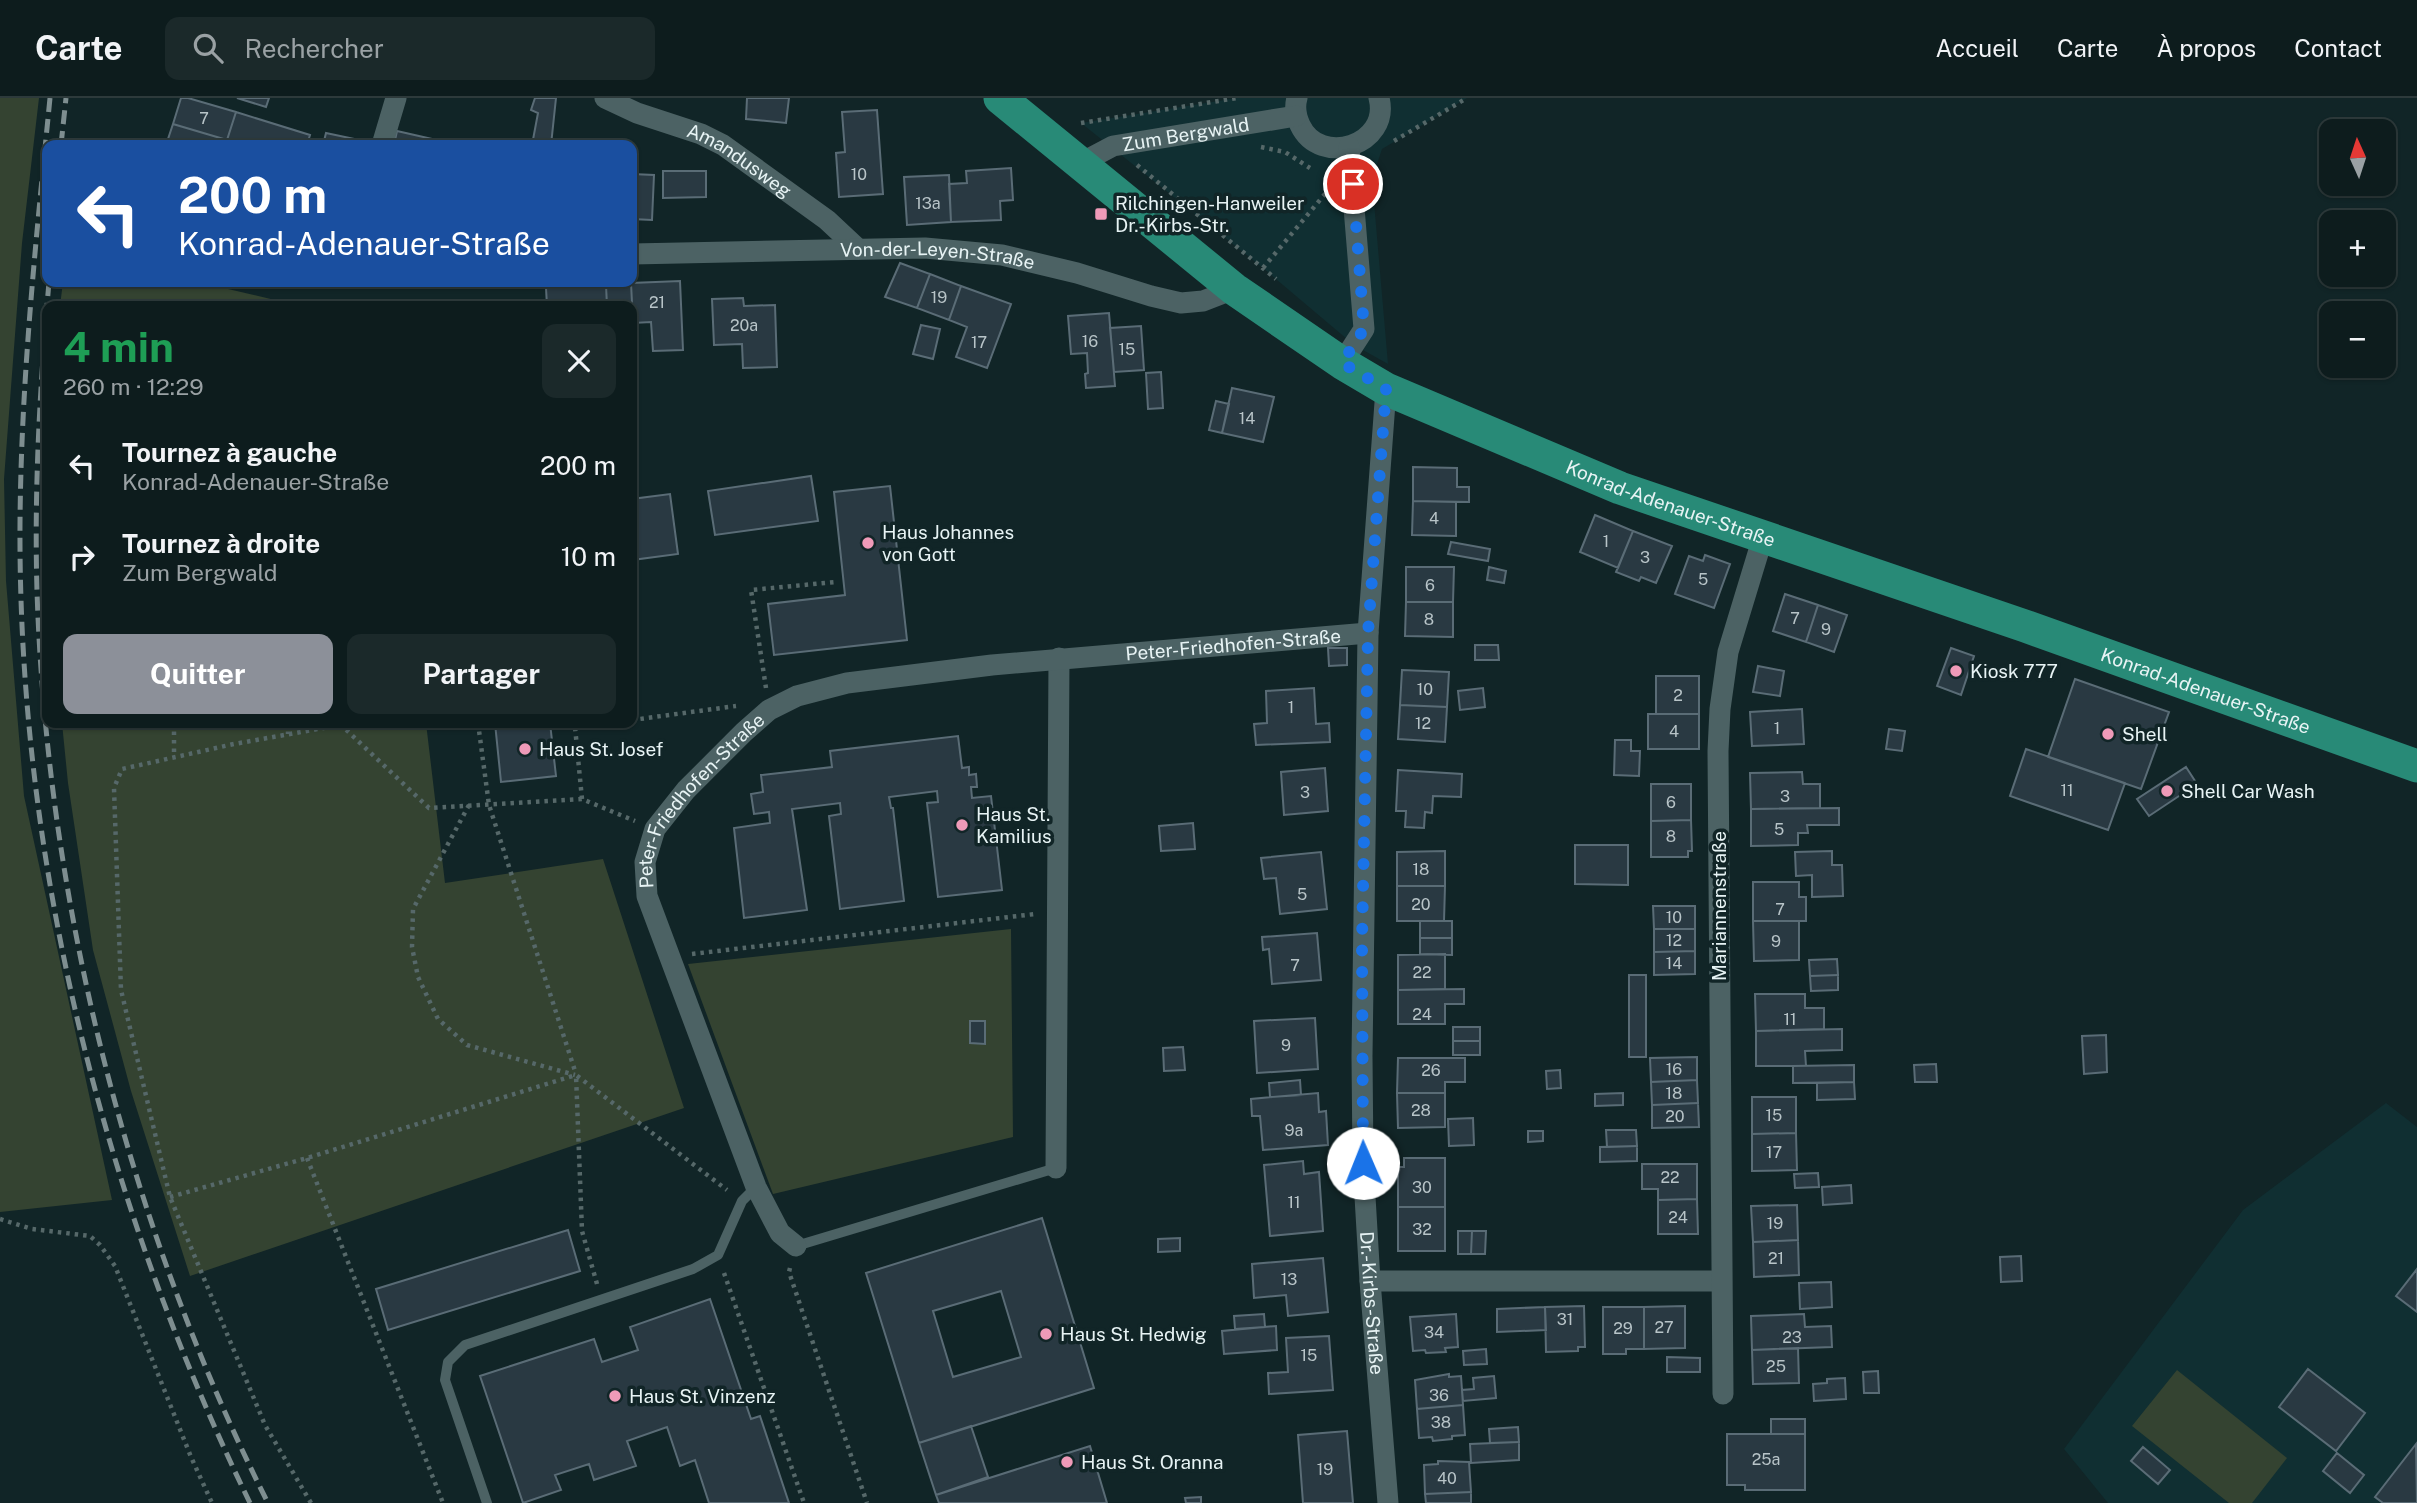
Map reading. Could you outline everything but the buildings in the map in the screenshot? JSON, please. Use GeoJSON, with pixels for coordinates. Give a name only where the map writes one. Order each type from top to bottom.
{"type":"FeatureCollection","features":[{"type":"Feature","properties":{"kind":"main road","name":"Konrad-Adenauer-Straße"},"geometry":{"type":"LineString","coordinates":[[1000,98],[1234,289],[1348,354],[1386,389],[1620,488],[2025,626],[2417,766]]}},
{"type":"Feature","properties":{"kind":"street"},"geometry":{"type":"LineString","coordinates":[[383,140],[396,98]]}},
{"type":"Feature","properties":{"kind":"street","name":"Amandusweg"},"geometry":{"type":"LineString","coordinates":[[605,98],[723,145],[827,220],[858,249]]}},
{"type":"Feature","properties":{"kind":"street"},"geometry":{"type":"LineString","coordinates":[[1296,107],[1304,132],[1316,143],[1332,149],[1349,148],[1369,136],[1376,126],[1384,100]]}},
{"type":"Feature","properties":{"kind":"street","name":"Zum Bergwald"},"geometry":{"type":"LineString","coordinates":[[1079,164],[1113,146],[1296,107]]}},
{"type":"Feature","properties":{"kind":"street"},"geometry":{"type":"LineString","coordinates":[[1348,354],[1364,329],[1349,148]]}},
{"type":"Feature","properties":{"kind":"street","name":"Von-der-Leyen-Straße"},"geometry":{"type":"LineString","coordinates":[[637,254],[925,248],[1002,255],[1181,303],[1203,301],[1234,289]]}},
{"type":"Feature","properties":{"kind":"street","name":"Dr.-Kirbs-Straße"},"geometry":{"type":"LineString","coordinates":[[1386,389],[1368,633],[1362,1056],[1363,1163],[1388,1503]]}},
{"type":"Feature","properties":{"kind":"street","name":"Mariannenstraße"},"geometry":{"type":"LineString","coordinates":[[1723,1394],[1718,779],[1720,709],[1728,652],[1763,537]]}},
{"type":"Feature","properties":{"kind":"street","name":"Peter-Friedhofen-Straße"},"geometry":{"type":"LineString","coordinates":[[796,1246],[780,1233],[749,1194],[647,896],[645,862],[654,829],[685,790],[768,706],[846,683],[1059,658],[1368,633]]}},
{"type":"Feature","properties":{"kind":"street"},"geometry":{"type":"LineString","coordinates":[[1056,1168],[1059,658]]}},
{"type":"Feature","properties":{"kind":"street"},"geometry":{"type":"LineString","coordinates":[[1370,1281],[1721,1280]]}},
{"type":"Feature","properties":{"kind":"lane"},"geometry":{"type":"LineString","coordinates":[[796,1246],[1056,1168]]}},
{"type":"Feature","properties":{"kind":"lane"},"geometry":{"type":"LineString","coordinates":[[487,1503],[445,1380],[449,1362],[465,1345],[693,1269],[718,1255],[749,1194]]}},
{"type":"Feature","properties":{"kind":"path"},"geometry":{"type":"LineString","coordinates":[[1081,123],[1237,98]]}},
{"type":"Feature","properties":{"kind":"path"},"geometry":{"type":"LineString","coordinates":[[1391,143],[1467,98]]}},
{"type":"Feature","properties":{"kind":"path"},"geometry":{"type":"LineString","coordinates":[[1257,146],[1284,152],[1318,171]]}},
{"type":"Feature","properties":{"kind":"path"},"geometry":{"type":"LineString","coordinates":[[1153,165],[1140,168],[1285,287]]}},
{"type":"Feature","properties":{"kind":"path"},"geometry":{"type":"LineString","coordinates":[[1263,268],[1332,185]]}},
{"type":"Feature","properties":{"kind":"path"},"geometry":{"type":"LineString","coordinates":[[637,719],[768,706],[751,590],[835,582]]}},
{"type":"Feature","properties":{"kind":"path"},"geometry":{"type":"LineString","coordinates":[[174,728],[174,757]]}},
{"type":"Feature","properties":{"kind":"path"},"geometry":{"type":"LineString","coordinates":[[288,728],[288,734]]}},
{"type":"Feature","properties":{"kind":"path"},"geometry":{"type":"LineString","coordinates":[[311,1503],[265,1424],[170,1197],[121,990],[114,788],[122,769],[319,728]]}},
{"type":"Feature","properties":{"kind":"path"},"geometry":{"type":"LineString","coordinates":[[344,728],[429,808],[582,799],[654,829]]}},
{"type":"Feature","properties":{"kind":"path"},"geometry":{"type":"LineString","coordinates":[[479,728],[489,805],[576,1075],[582,1231],[601,1298]]}},
{"type":"Feature","properties":{"kind":"path"},"geometry":{"type":"LineString","coordinates":[[575,728],[582,799]]}},
{"type":"Feature","properties":{"kind":"path"},"geometry":{"type":"LineString","coordinates":[[469,805],[413,909],[412,947],[418,977],[438,1019],[467,1045],[576,1075],[749,1194]]}},
{"type":"Feature","properties":{"kind":"path"},"geometry":{"type":"LineString","coordinates":[[670,957],[1058,911]]}},
{"type":"Feature","properties":{"kind":"path"},"geometry":{"type":"LineString","coordinates":[[170,1197],[576,1075]]}},
{"type":"Feature","properties":{"kind":"path"},"geometry":{"type":"LineString","coordinates":[[307,1158],[443,1503]]}},
{"type":"Feature","properties":{"kind":"path"},"geometry":{"type":"LineString","coordinates":[[0,1219],[32,1229],[89,1236],[100,1245],[115,1266],[212,1503]]}},
{"type":"Feature","properties":{"kind":"path"},"geometry":{"type":"LineString","coordinates":[[796,1246],[789,1272],[867,1503]]}},
{"type":"Feature","properties":{"kind":"path"},"geometry":{"type":"LineString","coordinates":[[718,1255],[804,1503]]}},
{"type":"Feature","properties":{"kind":"shaded area"},"geometry":{"type":"Polygon","coordinates":[[[1237,98],[1467,98],[1382,149],[1372,179],[1388,364],[1354,345],[1263,268],[1081,123],[1237,98]]]}},
{"type":"Feature","properties":{"kind":"shaded area"},"geometry":{"type":"Polygon","coordinates":[[[2386,1103],[2417,1127],[2417,1503],[2108,1503],[2064,1449],[2243,1210],[2386,1103]]]}},
{"type":"Feature","properties":{"kind":"green space"},"geometry":{"type":"Polygon","coordinates":[[[0,98],[39,98],[22,243],[4,479],[6,581],[24,796],[112,1200],[0,1212],[0,98]]]}},
{"type":"Feature","properties":{"kind":"green space"},"geometry":{"type":"Polygon","coordinates":[[[62,287],[219,287],[275,300],[275,301],[61,301],[62,287]]]}},
{"type":"Feature","properties":{"kind":"green space"},"geometry":{"type":"Polygon","coordinates":[[[62,728],[427,728],[445,883],[603,859],[684,1108],[190,1276],[131,1091],[93,950],[62,728]]]}},
{"type":"Feature","properties":{"kind":"green space"},"geometry":{"type":"Polygon","coordinates":[[[1011,929],[1013,1137],[773,1194],[688,964],[1011,929]]]}},
{"type":"Feature","properties":{"kind":"green space"},"geometry":{"type":"Polygon","coordinates":[[[2177,1370],[2287,1458],[2252,1503],[2229,1503],[2132,1426],[2177,1370]]]}},
{"type":"Feature","properties":{"kind":"railway"},"geometry":{"type":"LineString","coordinates":[[46,140],[50,98]]}},
{"type":"Feature","properties":{"kind":"railway"},"geometry":{"type":"LineString","coordinates":[[62,140],[66,98]]}},
{"type":"Feature","properties":{"kind":"railway"},"geometry":{"type":"LineString","coordinates":[[42,183],[23,417],[20,524],[23,650],[34,777],[53,902],[79,1027],[112,1149],[152,1270],[198,1388],[250,1503]]}},
{"type":"Feature","properties":{"kind":"railway"},"geometry":{"type":"LineString","coordinates":[[48,301],[49,287]]}},
{"type":"Feature","properties":{"kind":"railway"},"geometry":{"type":"LineString","coordinates":[[42,374],[36,514],[42,675]]}},
{"type":"Feature","properties":{"kind":"railway"},"geometry":{"type":"LineString","coordinates":[[46,728],[58,825],[78,943],[104,1059],[136,1174],[174,1287],[218,1397],[268,1503]]}},
{"type":"Feature","properties":{"kind":"place","name":"Rilchingen-Hanweiler Dr.-Kirbs-Str."},"geometry":{"type":"Point","coordinates":[1101,214]}},
{"type":"Feature","properties":{"kind":"place","name":"Haus Johannes von Gott"},"geometry":{"type":"Point","coordinates":[868,543]}},
{"type":"Feature","properties":{"kind":"place","name":"Kiosk 777"},"geometry":{"type":"Point","coordinates":[1956,671]}},
{"type":"Feature","properties":{"kind":"place","name":"Shell"},"geometry":{"type":"Point","coordinates":[2108,734]}},
{"type":"Feature","properties":{"kind":"place","name":"Haus St. Josef"},"geometry":{"type":"Point","coordinates":[525,749]}},
{"type":"Feature","properties":{"kind":"place","name":"Shell Car Wash"},"geometry":{"type":"Point","coordinates":[2167,791]}},
{"type":"Feature","properties":{"kind":"place","name":"Haus St. Kamilius"},"geometry":{"type":"Point","coordinates":[962,825]}},
{"type":"Feature","properties":{"kind":"place","name":"Haus St. Hedwig"},"geometry":{"type":"Point","coordinates":[1046,1334]}},
{"type":"Feature","properties":{"kind":"place","name":"Haus St. Vinzenz"},"geometry":{"type":"Point","coordinates":[615,1396]}},
{"type":"Feature","properties":{"kind":"place","name":"Haus St. Oranna"},"geometry":{"type":"Point","coordinates":[1067,1462]}},
{"type":"Feature","properties":{"kind":"route"},"geometry":{"type":"LineString","coordinates":[[1353,184],[1364,329],[1342,363],[1386,389],[1368,633],[1362,942],[1363,1163]]}}]}
